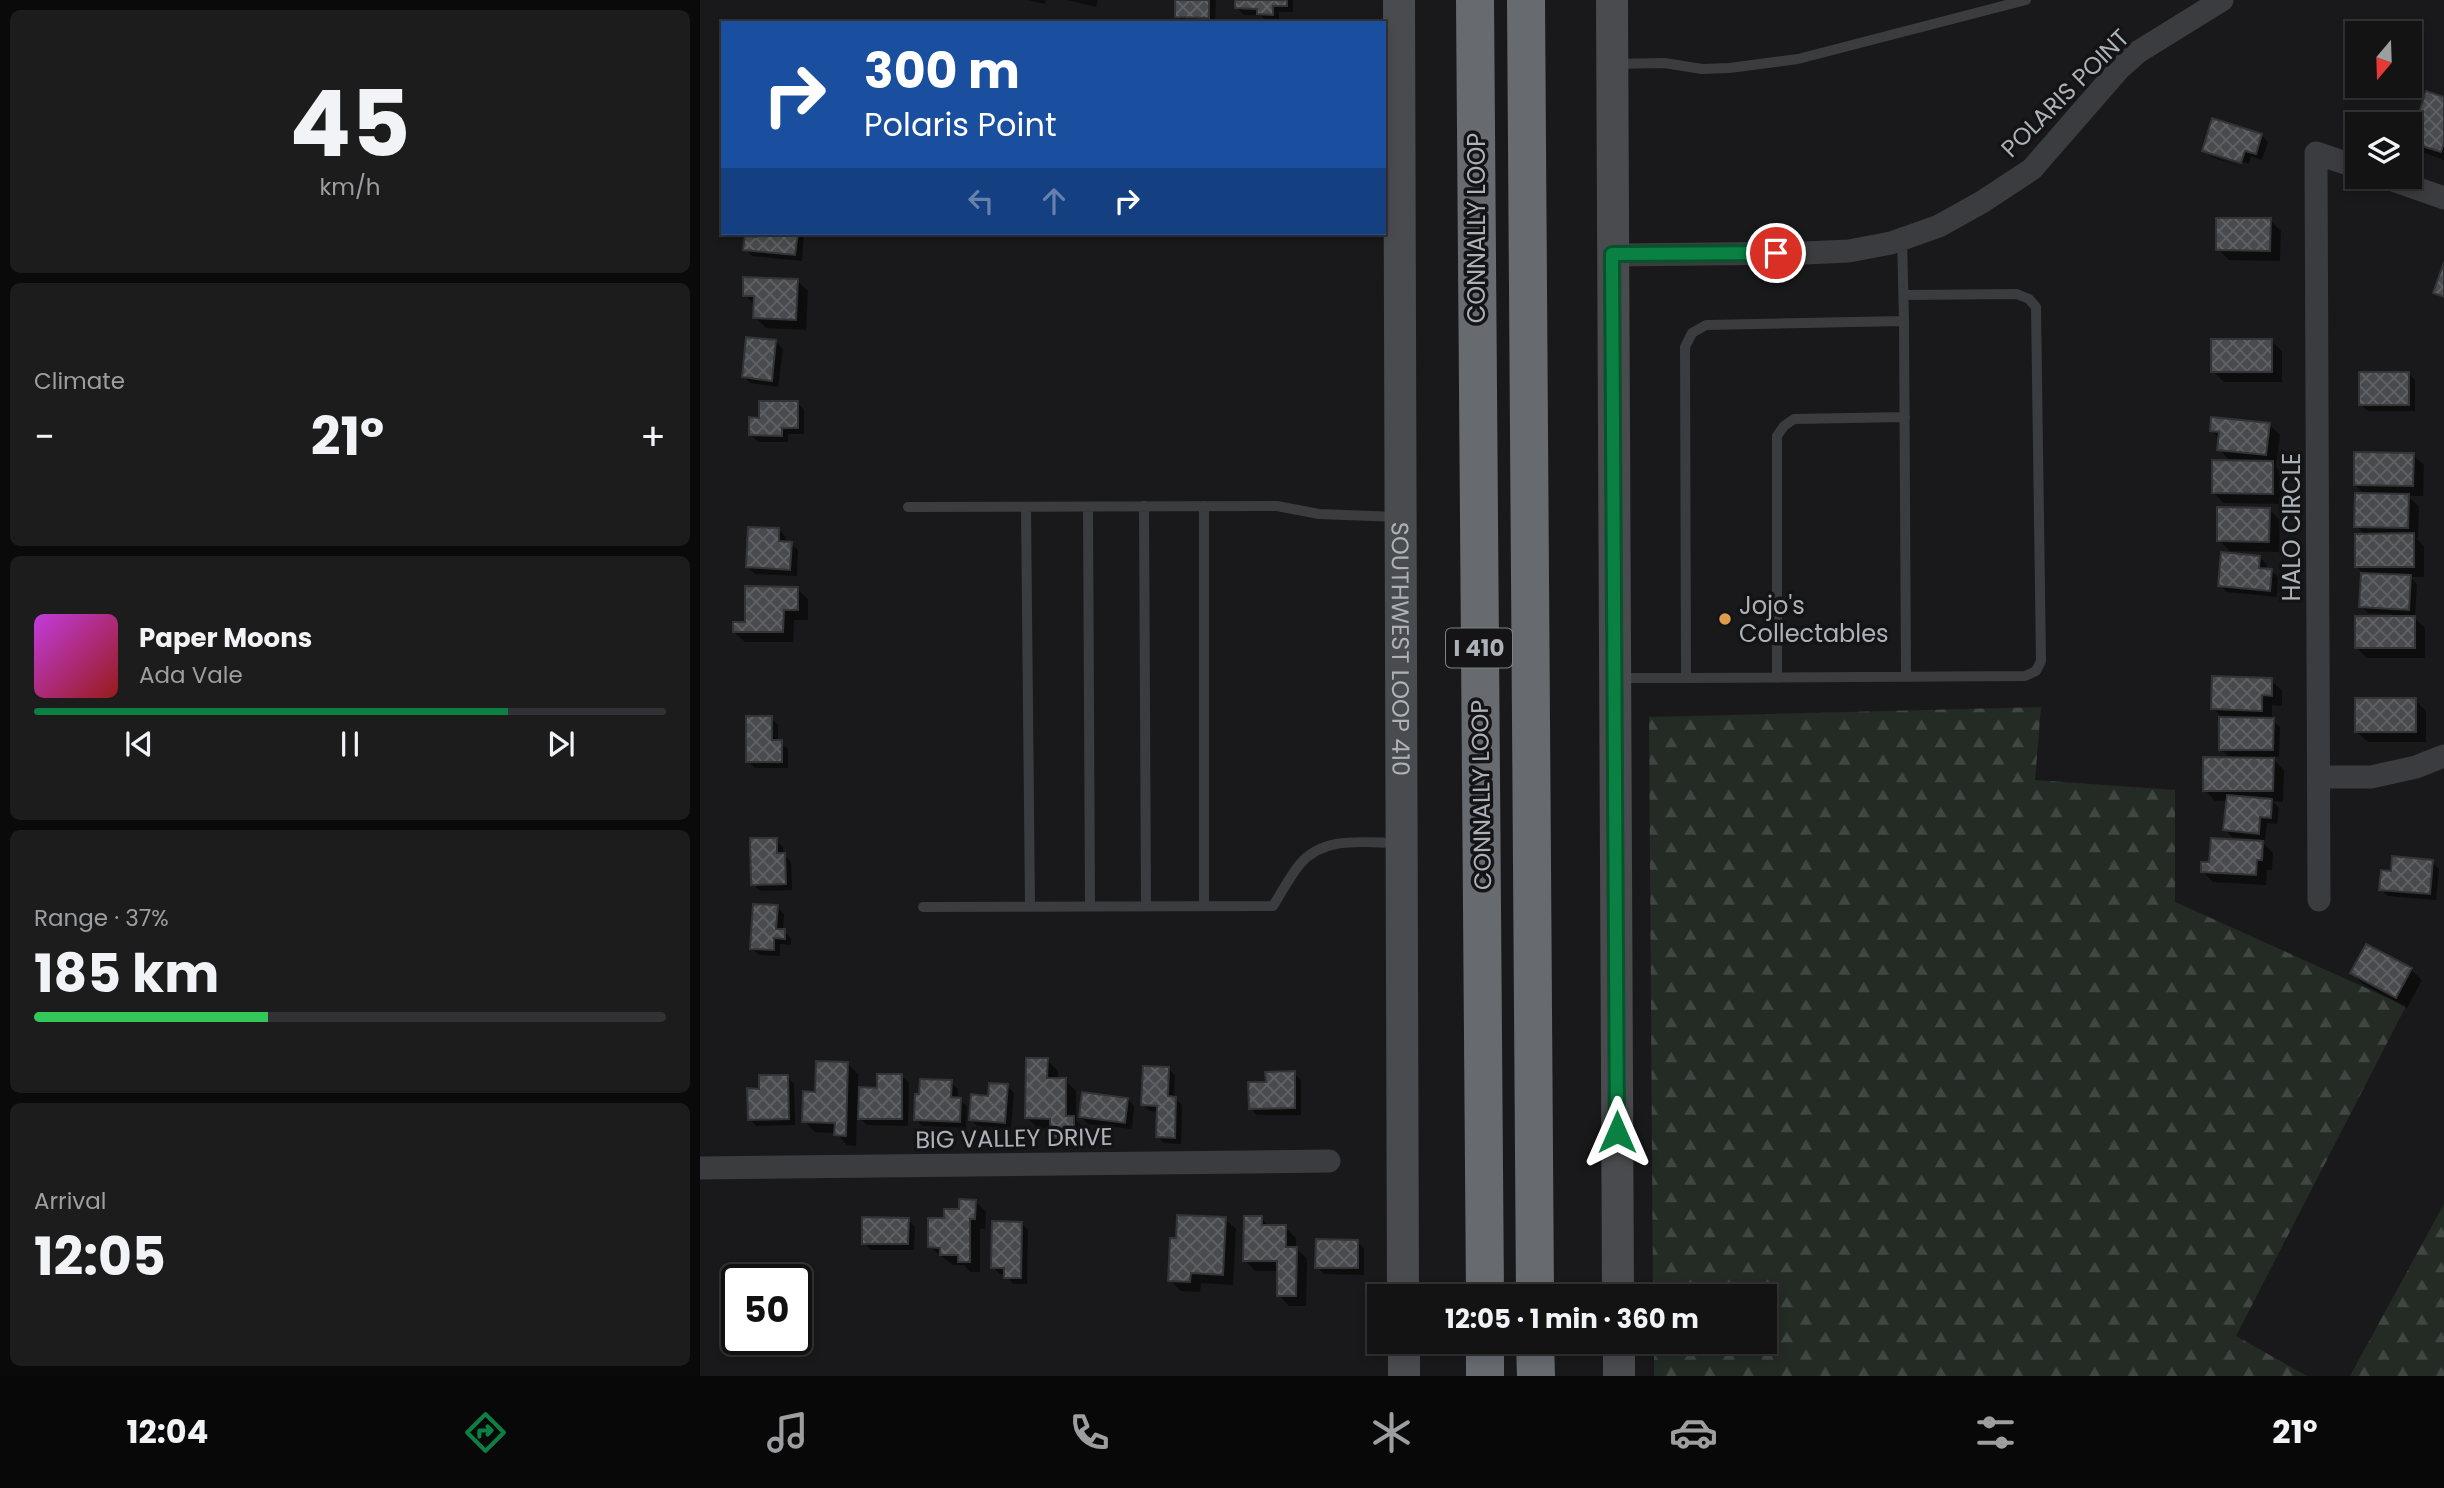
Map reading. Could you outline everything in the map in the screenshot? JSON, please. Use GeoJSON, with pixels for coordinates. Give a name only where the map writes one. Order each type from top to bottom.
{"type":"FeatureCollection","features":[{"type":"Feature","properties":{"kind":"highway","name":"CONNALLY LOOP"},"geometry":{"type":"LineString","coordinates":[[1475,0],[1485,1284]]}},
{"type":"Feature","properties":{"kind":"highway","name":"CONNALLY LOOP"},"geometry":{"type":"LineString","coordinates":[[1526,0],[1535,1284]]}},
{"type":"Feature","properties":{"kind":"highway"},"geometry":{"type":"LineString","coordinates":[[1485,1354],[1485,1376]]}},
{"type":"Feature","properties":{"kind":"highway"},"geometry":{"type":"LineString","coordinates":[[1535,1354],[1536,1376]]}},
{"type":"Feature","properties":{"kind":"main road","name":"SOUTHWEST LOOP 410"},"geometry":{"type":"LineString","coordinates":[[1399,0],[1404,1284]]}},
{"type":"Feature","properties":{"kind":"main road"},"geometry":{"type":"LineString","coordinates":[[1612,0],[1618,1284]]}},
{"type":"Feature","properties":{"kind":"main road"},"geometry":{"type":"LineString","coordinates":[[1404,1354],[1404,1376]]}},
{"type":"Feature","properties":{"kind":"main road"},"geometry":{"type":"LineString","coordinates":[[1619,1354],[1619,1376]]}},
{"type":"Feature","properties":{"kind":"street","name":"POLARIS POINT"},"geometry":{"type":"LineString","coordinates":[[1612,254],[1849,251],[1902,239],[1939,226],[2032,169],[2119,69],[2138,52],[2222,0]]}},
{"type":"Feature","properties":{"kind":"street","name":"HALO CIRCLE"},"geometry":{"type":"LineString","coordinates":[[2319,900],[2316,153],[2345,163]]}},
{"type":"Feature","properties":{"kind":"street"},"geometry":{"type":"LineString","coordinates":[[2418,189],[2444,198]]}},
{"type":"Feature","properties":{"kind":"street"},"geometry":{"type":"LineString","coordinates":[[2319,777],[2371,777],[2444,756]]}},
{"type":"Feature","properties":{"kind":"street","name":"BIG VALLEY DRIVE"},"geometry":{"type":"LineString","coordinates":[[700,1168],[1329,1161]]}},
{"type":"Feature","properties":{"kind":"lane"},"geometry":{"type":"LineString","coordinates":[[1613,64],[1664,64],[1702,69],[1798,59],[2026,0]]}},
{"type":"Feature","properties":{"kind":"lane"},"geometry":{"type":"LineString","coordinates":[[1902,239],[1906,677]]}},
{"type":"Feature","properties":{"kind":"lane"},"geometry":{"type":"LineString","coordinates":[[1615,678],[2025,676],[2036,671],[2041,661],[2036,307],[2029,299],[2017,294],[1904,295]]}},
{"type":"Feature","properties":{"kind":"lane"},"geometry":{"type":"LineString","coordinates":[[1686,678],[1685,347],[1692,333],[1706,325],[1904,321]]}},
{"type":"Feature","properties":{"kind":"lane"},"geometry":{"type":"LineString","coordinates":[[1777,678],[1777,436],[1784,426],[1794,419],[1905,417]]}},
{"type":"Feature","properties":{"kind":"lane"},"geometry":{"type":"LineString","coordinates":[[1144,506],[1146,906]]}},
{"type":"Feature","properties":{"kind":"lane"},"geometry":{"type":"LineString","coordinates":[[1204,506],[1204,906]]}},
{"type":"Feature","properties":{"kind":"lane"},"geometry":{"type":"LineString","coordinates":[[908,507],[1277,506],[1318,514],[1401,517]]}},
{"type":"Feature","properties":{"kind":"lane"},"geometry":{"type":"LineString","coordinates":[[1026,507],[1030,906]]}},
{"type":"Feature","properties":{"kind":"lane"},"geometry":{"type":"LineString","coordinates":[[1088,507],[1090,906]]}},
{"type":"Feature","properties":{"kind":"lane"},"geometry":{"type":"LineString","coordinates":[[923,907],[1273,906],[1299,864],[1324,845],[1402,843]]}},
{"type":"Feature","properties":{"kind":"green space"},"geometry":{"type":"Polygon","coordinates":[[[2041,707],[2035,780],[2175,790],[2175,902],[2406,1006],[2236,1336],[2307,1376],[1654,1376],[1654,1354],[1777,1354],[1777,1284],[1653,1284],[1649,717],[2041,707]]]}},
{"type":"Feature","properties":{"kind":"green space"},"geometry":{"type":"Polygon","coordinates":[[[2444,1204],[2444,1376],[2350,1376],[2444,1204]]]}},
{"type":"Feature","properties":{"kind":"building"},"geometry":{"type":"Polygon","coordinates":[[[1175,0],[1209,0],[1209,18],[1175,17],[1175,0]]]}},
{"type":"Feature","properties":{"kind":"building"},"geometry":{"type":"Polygon","coordinates":[[[1235,0],[1287,0],[1287,6],[1273,6],[1273,15],[1257,14],[1257,9],[1235,8],[1235,0]]]}},
{"type":"Feature","properties":{"kind":"building"},"geometry":{"type":"Polygon","coordinates":[[[2426,91],[2444,97],[2444,143],[2441,152],[2422,146],[2422,112],[2419,112],[2426,91]]]}},
{"type":"Feature","properties":{"kind":"building"},"geometry":{"type":"Polygon","coordinates":[[[2212,118],[2262,134],[2256,154],[2245,151],[2241,163],[2202,151],[2212,118]]]}},
{"type":"Feature","properties":{"kind":"building"},"geometry":{"type":"Polygon","coordinates":[[[2216,218],[2271,218],[2270,251],[2216,250],[2216,218]]]}},
{"type":"Feature","properties":{"kind":"building"},"geometry":{"type":"Polygon","coordinates":[[[798,235],[795,255],[743,250],[745,236],[798,235]]]}},
{"type":"Feature","properties":{"kind":"building"},"geometry":{"type":"Polygon","coordinates":[[[2444,262],[2444,297],[2433,293],[2444,262]]]}},
{"type":"Feature","properties":{"kind":"building"},"geometry":{"type":"Polygon","coordinates":[[[743,277],[798,279],[796,320],[753,318],[754,296],[743,296],[743,277]]]}},
{"type":"Feature","properties":{"kind":"building"},"geometry":{"type":"Polygon","coordinates":[[[746,337],[776,340],[772,381],[742,377],[746,337]]]}},
{"type":"Feature","properties":{"kind":"building"},"geometry":{"type":"Polygon","coordinates":[[[2211,339],[2272,339],[2272,372],[2211,372],[2211,339]]]}},
{"type":"Feature","properties":{"kind":"building"},"geometry":{"type":"Polygon","coordinates":[[[2359,372],[2409,372],[2409,405],[2359,405],[2359,372]]]}},
{"type":"Feature","properties":{"kind":"building"},"geometry":{"type":"Polygon","coordinates":[[[759,401],[798,401],[798,428],[782,428],[782,436],[749,435],[749,417],[759,418],[759,401]]]}},
{"type":"Feature","properties":{"kind":"building"},"geometry":{"type":"Polygon","coordinates":[[[2211,417],[2270,423],[2266,455],[2217,450],[2219,432],[2210,431],[2211,417]]]}},
{"type":"Feature","properties":{"kind":"building"},"geometry":{"type":"Polygon","coordinates":[[[2354,452],[2414,453],[2413,486],[2354,485],[2354,452]]]}},
{"type":"Feature","properties":{"kind":"building"},"geometry":{"type":"Polygon","coordinates":[[[2212,460],[2273,461],[2273,494],[2212,493],[2212,460]]]}},
{"type":"Feature","properties":{"kind":"building"},"geometry":{"type":"Polygon","coordinates":[[[2355,493],[2409,494],[2408,528],[2354,527],[2355,493]]]}},
{"type":"Feature","properties":{"kind":"building"},"geometry":{"type":"Polygon","coordinates":[[[2217,507],[2270,508],[2269,542],[2217,541],[2217,507]]]}},
{"type":"Feature","properties":{"kind":"building"},"geometry":{"type":"Polygon","coordinates":[[[748,527],[779,528],[779,541],[792,542],[790,570],[746,567],[748,527]]]}},
{"type":"Feature","properties":{"kind":"building"},"geometry":{"type":"Polygon","coordinates":[[[2414,533],[2414,567],[2355,567],[2355,534],[2414,533]]]}},
{"type":"Feature","properties":{"kind":"building"},"geometry":{"type":"Polygon","coordinates":[[[2221,552],[2260,556],[2259,568],[2272,569],[2270,591],[2218,586],[2221,552]]]}},
{"type":"Feature","properties":{"kind":"building"},"geometry":{"type":"Polygon","coordinates":[[[2361,573],[2411,575],[2409,610],[2359,607],[2361,573]]]}},
{"type":"Feature","properties":{"kind":"building"},"geometry":{"type":"Polygon","coordinates":[[[745,586],[798,587],[798,610],[784,610],[783,632],[733,632],[733,622],[745,622],[745,586]]]}},
{"type":"Feature","properties":{"kind":"building"},"geometry":{"type":"Polygon","coordinates":[[[2355,616],[2415,616],[2415,648],[2355,648],[2355,616]]]}},
{"type":"Feature","properties":{"kind":"building"},"geometry":{"type":"Polygon","coordinates":[[[2212,676],[2272,678],[2272,696],[2262,695],[2262,711],[2211,709],[2212,676]]]}},
{"type":"Feature","properties":{"kind":"building"},"geometry":{"type":"Polygon","coordinates":[[[2355,698],[2416,698],[2416,732],[2355,732],[2355,698]]]}},
{"type":"Feature","properties":{"kind":"building"},"geometry":{"type":"Polygon","coordinates":[[[746,716],[772,716],[772,740],[782,740],[782,762],[746,762],[746,716]]]}},
{"type":"Feature","properties":{"kind":"building"},"geometry":{"type":"Polygon","coordinates":[[[2219,717],[2274,718],[2273,750],[2219,750],[2219,717]]]}},
{"type":"Feature","properties":{"kind":"building"},"geometry":{"type":"Polygon","coordinates":[[[2203,757],[2274,758],[2273,791],[2203,791],[2203,757]]]}},
{"type":"Feature","properties":{"kind":"building"},"geometry":{"type":"Polygon","coordinates":[[[2227,795],[2272,799],[2271,818],[2260,817],[2259,834],[2223,830],[2227,795]]]}},
{"type":"Feature","properties":{"kind":"building"},"geometry":{"type":"Polygon","coordinates":[[[750,838],[777,838],[777,853],[785,853],[786,884],[751,885],[750,838]]]}},
{"type":"Feature","properties":{"kind":"building"},"geometry":{"type":"Polygon","coordinates":[[[2211,838],[2263,841],[2262,860],[2257,860],[2256,875],[2201,872],[2201,862],[2209,862],[2211,838]]]}},
{"type":"Feature","properties":{"kind":"building"},"geometry":{"type":"Polygon","coordinates":[[[2392,856],[2433,860],[2430,894],[2379,890],[2381,870],[2391,871],[2392,856]]]}},
{"type":"Feature","properties":{"kind":"building"},"geometry":{"type":"Polygon","coordinates":[[[753,904],[778,905],[776,929],[785,929],[785,939],[774,938],[774,950],[750,949],[753,904]]]}},
{"type":"Feature","properties":{"kind":"building"},"geometry":{"type":"Polygon","coordinates":[[[2366,944],[2412,968],[2396,998],[2350,973],[2366,944]]]}},
{"type":"Feature","properties":{"kind":"building"},"geometry":{"type":"Polygon","coordinates":[[[1026,1058],[1048,1058],[1047,1078],[1066,1078],[1066,1116],[1074,1116],[1074,1138],[1050,1138],[1050,1119],[1025,1118],[1026,1058]]]}},
{"type":"Feature","properties":{"kind":"building"},"geometry":{"type":"Polygon","coordinates":[[[816,1061],[848,1062],[846,1136],[834,1135],[835,1123],[802,1122],[803,1091],[815,1092],[816,1061]]]}},
{"type":"Feature","properties":{"kind":"building"},"geometry":{"type":"Polygon","coordinates":[[[1143,1066],[1169,1067],[1168,1096],[1176,1097],[1175,1138],[1156,1137],[1157,1106],[1141,1105],[1143,1066]]]}},
{"type":"Feature","properties":{"kind":"building"},"geometry":{"type":"Polygon","coordinates":[[[1295,1071],[1295,1108],[1249,1109],[1248,1082],[1266,1082],[1265,1072],[1295,1071]]]}},
{"type":"Feature","properties":{"kind":"building"},"geometry":{"type":"Polygon","coordinates":[[[877,1074],[902,1074],[902,1119],[858,1119],[859,1087],[877,1088],[877,1074]]]}},
{"type":"Feature","properties":{"kind":"building"},"geometry":{"type":"Polygon","coordinates":[[[759,1075],[788,1075],[789,1119],[748,1120],[747,1088],[759,1089],[759,1075]]]}},
{"type":"Feature","properties":{"kind":"building"},"geometry":{"type":"Polygon","coordinates":[[[920,1079],[952,1080],[951,1097],[961,1098],[960,1122],[914,1120],[915,1094],[919,1094],[920,1079]]]}},
{"type":"Feature","properties":{"kind":"building"},"geometry":{"type":"Polygon","coordinates":[[[989,1083],[1008,1084],[1005,1123],[969,1120],[971,1094],[988,1096],[989,1083]]]}},
{"type":"Feature","properties":{"kind":"building"},"geometry":{"type":"Polygon","coordinates":[[[1082,1092],[1128,1098],[1125,1123],[1079,1117],[1082,1092]]]}},
{"type":"Feature","properties":{"kind":"building"},"geometry":{"type":"Polygon","coordinates":[[[959,1199],[976,1200],[975,1219],[970,1219],[970,1262],[958,1262],[958,1255],[940,1255],[940,1248],[928,1247],[928,1218],[944,1218],[944,1209],[959,1209],[959,1199]]]}},
{"type":"Feature","properties":{"kind":"building"},"geometry":{"type":"Polygon","coordinates":[[[1177,1215],[1226,1217],[1223,1275],[1191,1273],[1190,1282],[1168,1281],[1170,1238],[1176,1238],[1177,1215]]]}},
{"type":"Feature","properties":{"kind":"building"},"geometry":{"type":"Polygon","coordinates":[[[1244,1216],[1262,1216],[1262,1225],[1286,1225],[1286,1247],[1297,1247],[1296,1296],[1277,1296],[1277,1261],[1243,1261],[1244,1216]]]}},
{"type":"Feature","properties":{"kind":"building"},"geometry":{"type":"Polygon","coordinates":[[[862,1217],[909,1218],[908,1244],[862,1244],[862,1217]]]}},
{"type":"Feature","properties":{"kind":"building"},"geometry":{"type":"Polygon","coordinates":[[[992,1221],[1022,1222],[1021,1278],[1004,1278],[1004,1268],[991,1268],[992,1221]]]}},
{"type":"Feature","properties":{"kind":"building"},"geometry":{"type":"Polygon","coordinates":[[[1316,1239],[1358,1240],[1358,1268],[1315,1268],[1316,1239]]]}},
{"type":"Feature","properties":{"kind":"place","name":"Jojo's Collectables"},"geometry":{"type":"Point","coordinates":[1725,619]}},
{"type":"Feature","properties":{"kind":"route"},"geometry":{"type":"LineString","coordinates":[[1617,1132],[1612,254],[1776,253]]}}]}
